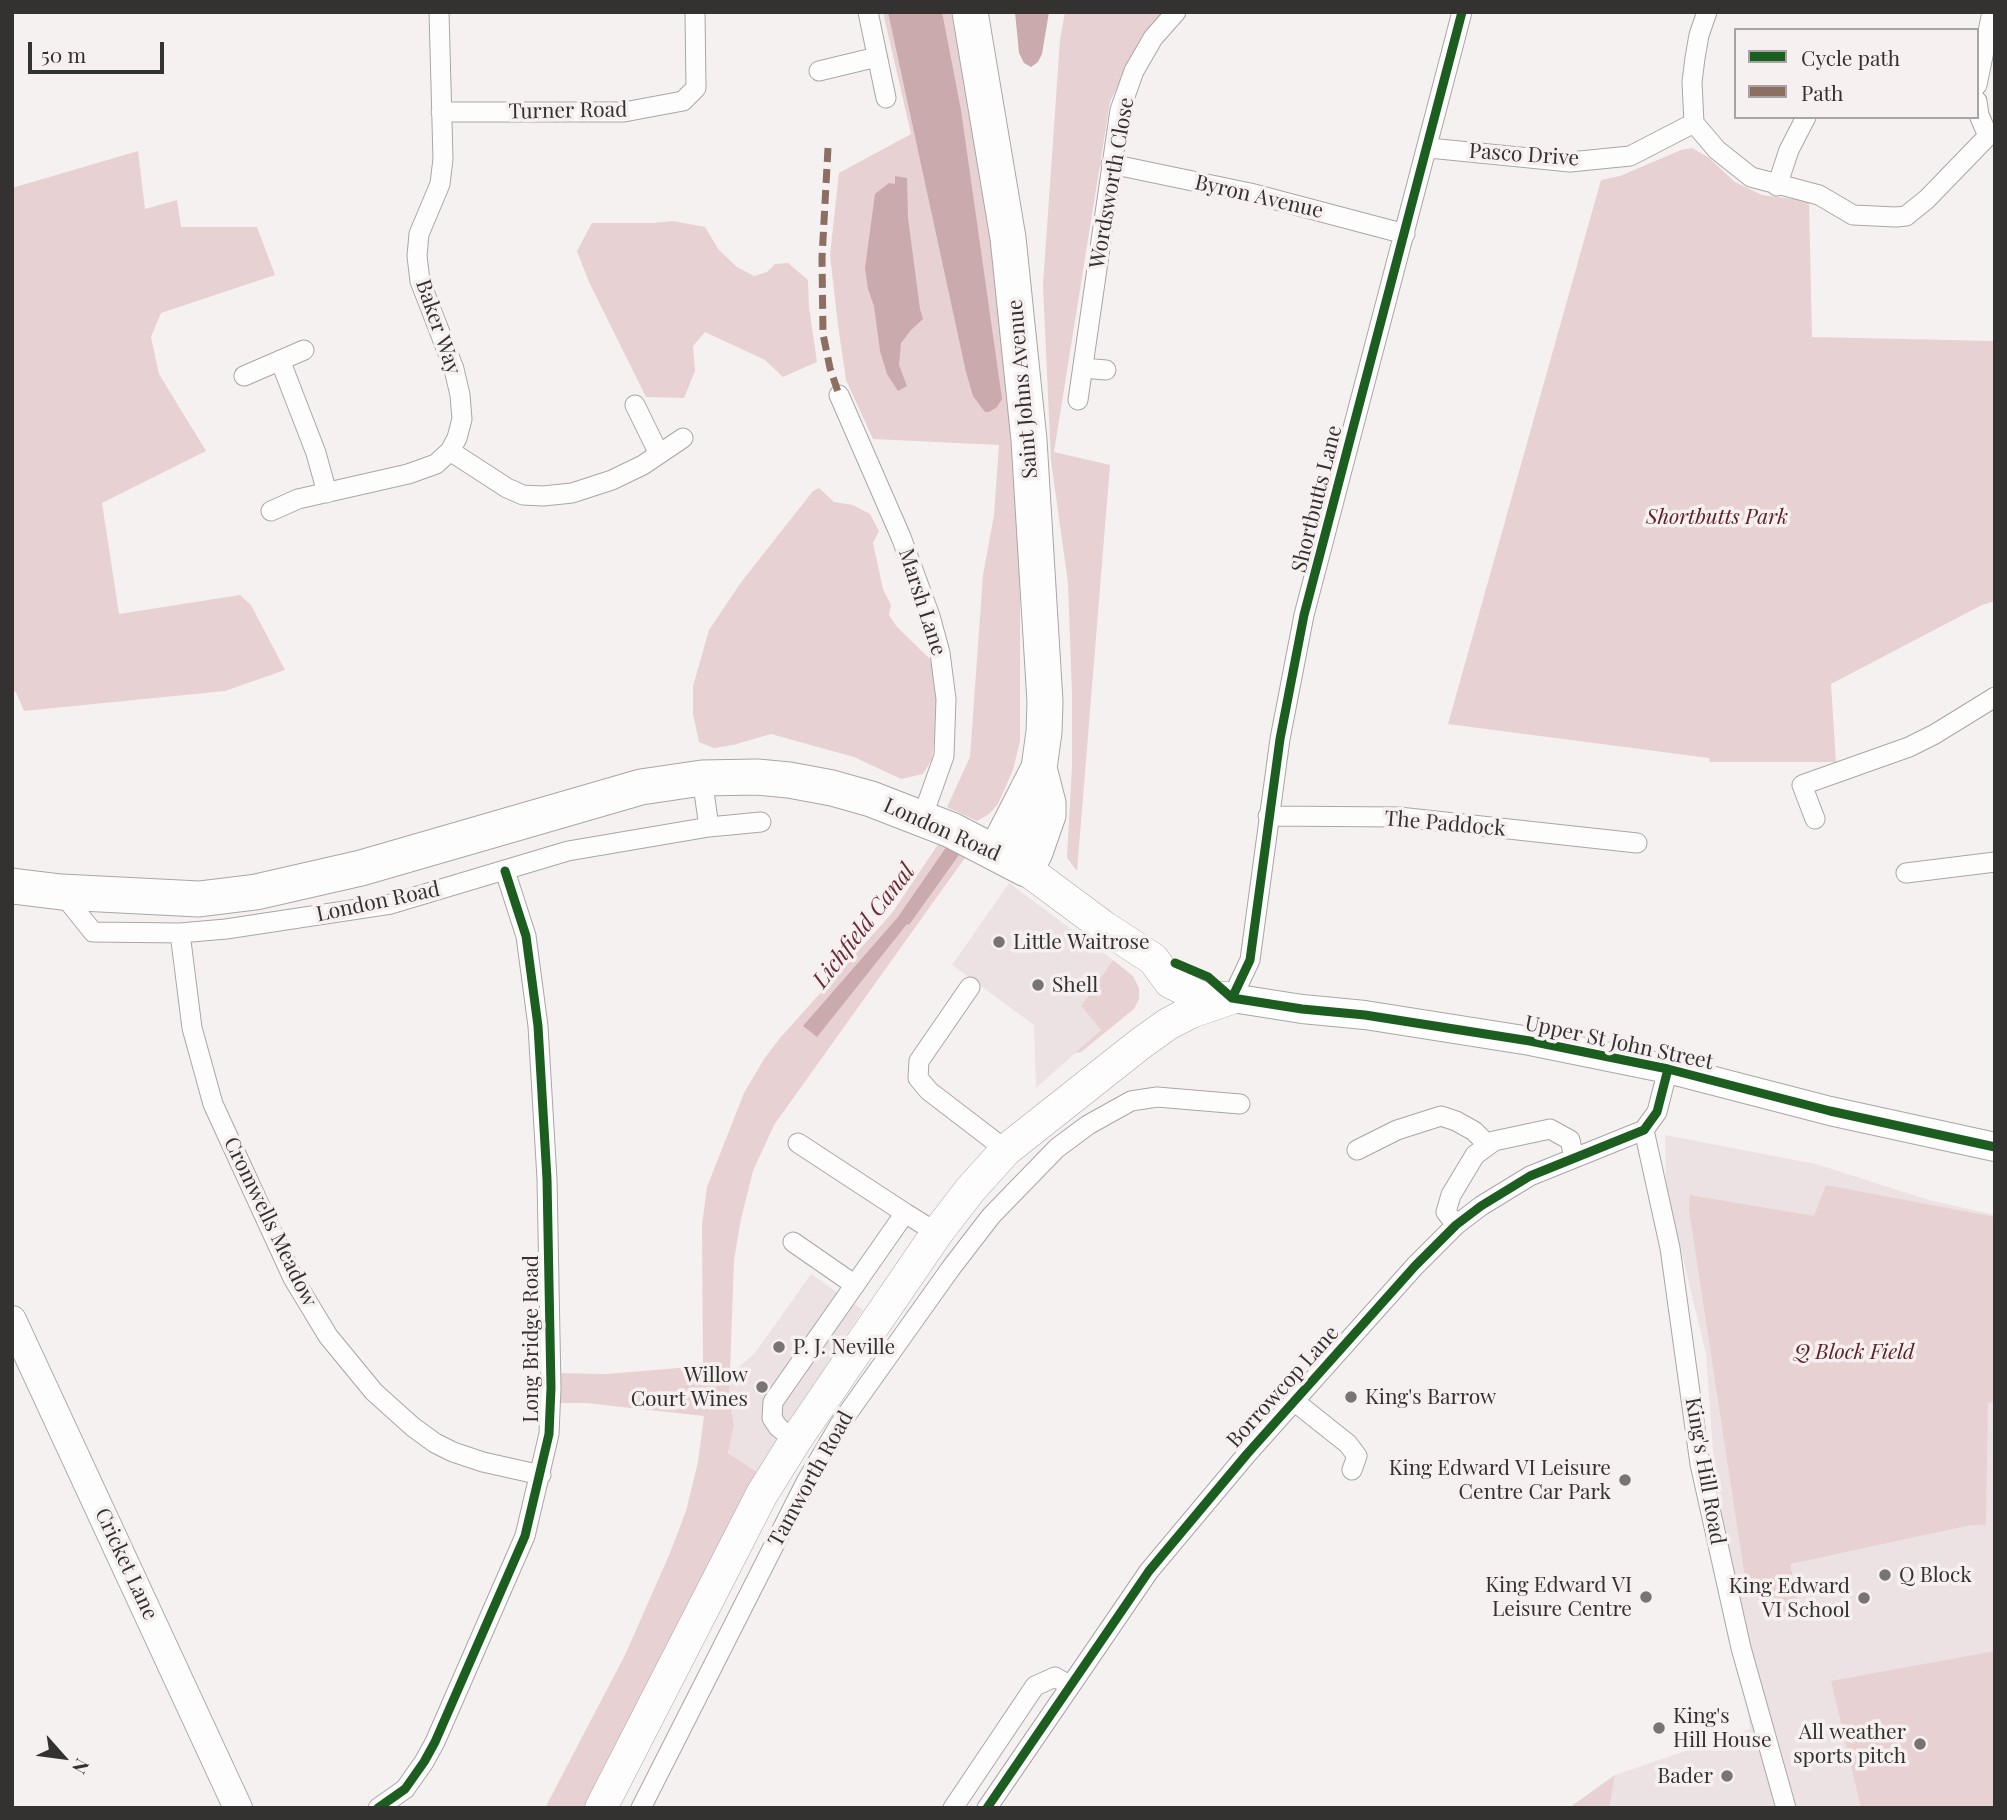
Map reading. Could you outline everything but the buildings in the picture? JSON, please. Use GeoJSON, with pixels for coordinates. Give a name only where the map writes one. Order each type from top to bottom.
{"type":"FeatureCollection","features":[{"type":"Feature","properties":{"kind":"highway","name":"Saint Johns Avenue"},"geometry":{"type":"LineString","coordinates":[[970,12],[1008,238],[1029,440],[1045,702],[1039,768],[1048,803],[1044,828],[1026,869]]}},
{"type":"Feature","properties":{"kind":"highway","name":"Saint Johns Avenue"},"geometry":{"type":"LineString","coordinates":[[959,834],[1039,768]]}},
{"type":"Feature","properties":{"kind":"highway","name":"London Road"},"geometry":{"type":"LineString","coordinates":[[12,886],[61,892],[199,899],[256,892],[361,868],[641,787],[702,778],[757,777],[789,780],[871,799],[959,834],[1026,869]]}},
{"type":"Feature","properties":{"kind":"main road"},"geometry":{"type":"LineString","coordinates":[[1044,828],[1061,895]]}},
{"type":"Feature","properties":{"kind":"main road","name":"London Road"},"geometry":{"type":"LineString","coordinates":[[1026,869],[1104,927],[1153,959],[1175,963],[1208,977],[1232,998]]}},
{"type":"Feature","properties":{"kind":"main road","name":"Tamworth Road"},"geometry":{"type":"LineString","coordinates":[[1140,1044],[1159,1001],[1160,982],[1153,959]]}},
{"type":"Feature","properties":{"kind":"main road","name":"Tamworth Road"},"geometry":{"type":"LineString","coordinates":[[601,1808],[756,1506],[795,1441],[937,1233],[970,1190],[1004,1153],[1140,1044],[1191,1012],[1232,998]]}},
{"type":"Feature","properties":{"kind":"main road","name":"Tamworth Road"},"geometry":{"type":"LineString","coordinates":[[1088,1086],[1115,1076],[1171,1044],[1232,998]]}},
{"type":"Feature","properties":{"kind":"street","name":"Baker Way"},"geometry":{"type":"LineString","coordinates":[[439,12],[443,159],[440,184],[419,234],[417,256],[420,281],[454,369],[460,395],[462,419],[450,451]]}},
{"type":"Feature","properties":{"kind":"street","name":"Turner Road"},"geometry":{"type":"LineString","coordinates":[[441,112],[624,112],[683,101],[696,88],[695,12]]}},
{"type":"Feature","properties":{"kind":"street"},"geometry":{"type":"LineString","coordinates":[[868,12],[886,98]]}},
{"type":"Feature","properties":{"kind":"street","name":"Wordsworth Close"},"geometry":{"type":"LineString","coordinates":[[1079,400],[1120,110],[1134,71],[1153,38],[1176,12]]}},
{"type":"Feature","properties":{"kind":"street","name":"Shortbutts Lane"},"geometry":{"type":"LineString","coordinates":[[1232,998],[1250,960],[1280,739],[1304,615],[1429,148],[1462,12]]}},
{"type":"Feature","properties":{"kind":"street"},"geometry":{"type":"LineString","coordinates":[[1707,12],[1699,35],[1692,82],[1694,123],[1717,150],[1751,177],[1819,195],[1853,215],[1896,218],[1906,216],[1927,200],[1991,138],[1979,115]]}},
{"type":"Feature","properties":{"kind":"street"},"geometry":{"type":"LineString","coordinates":[[1979,62],[1992,12]]}},
{"type":"Feature","properties":{"kind":"street"},"geometry":{"type":"LineString","coordinates":[[819,71],[877,57]]}},
{"type":"Feature","properties":{"kind":"street"},"geometry":{"type":"LineString","coordinates":[[1777,186],[1789,150],[1804,119]]}},
{"type":"Feature","properties":{"kind":"street","name":"Pasco Drive"},"geometry":{"type":"LineString","coordinates":[[1429,148],[1570,162],[1630,156],[1694,123]]}},
{"type":"Feature","properties":{"kind":"street","name":"Byron Avenue"},"geometry":{"type":"LineString","coordinates":[[1111,164],[1250,193],[1405,234]]}},
{"type":"Feature","properties":{"kind":"street"},"geometry":{"type":"LineString","coordinates":[[244,376],[304,350]]}},
{"type":"Feature","properties":{"kind":"street"},"geometry":{"type":"LineString","coordinates":[[280,360],[316,453],[327,493]]}},
{"type":"Feature","properties":{"kind":"street"},"geometry":{"type":"LineString","coordinates":[[1083,368],[1106,370]]}},
{"type":"Feature","properties":{"kind":"street","name":"Marsh Lane"},"geometry":{"type":"LineString","coordinates":[[839,395],[901,537],[930,616],[940,653],[946,699],[944,756],[959,834]]}},
{"type":"Feature","properties":{"kind":"street"},"geometry":{"type":"LineString","coordinates":[[635,405],[659,454]]}},
{"type":"Feature","properties":{"kind":"street"},"geometry":{"type":"LineString","coordinates":[[271,511],[298,499],[436,464],[450,451],[507,488],[523,495],[572,493],[612,480],[643,465],[683,438]]}},
{"type":"Feature","properties":{"kind":"street"},"geometry":{"type":"LineString","coordinates":[[1815,819],[1799,776],[1909,747],[1995,696]]}},
{"type":"Feature","properties":{"kind":"street"},"geometry":{"type":"LineString","coordinates":[[702,778],[709,827]]}},
{"type":"Feature","properties":{"kind":"street","name":"The Paddock"},"geometry":{"type":"LineString","coordinates":[[1268,817],[1399,817],[1626,847]]}},
{"type":"Feature","properties":{"kind":"street","name":"London Road"},"geometry":{"type":"LineString","coordinates":[[61,892],[93,932],[180,933],[226,929],[391,904],[568,851],[709,827],[761,822]]}},
{"type":"Feature","properties":{"kind":"street"},"geometry":{"type":"LineString","coordinates":[[1906,873],[1995,862]]}},
{"type":"Feature","properties":{"kind":"street","name":"Long Bridge Road"},"geometry":{"type":"LineString","coordinates":[[378,1808],[405,1789],[435,1742],[525,1536],[549,1434],[551,1388],[547,1179],[540,1054],[526,936],[505,871]]}},
{"type":"Feature","properties":{"kind":"street","name":"Cromwells Meadow"},"geometry":{"type":"LineString","coordinates":[[180,933],[192,1028],[213,1104],[293,1278],[328,1336],[374,1392],[435,1443],[484,1462],[541,1475]]}},
{"type":"Feature","properties":{"kind":"street"},"geometry":{"type":"LineString","coordinates":[[970,987],[919,1060],[918,1078],[929,1091],[1004,1153],[1026,1179]]}},
{"type":"Feature","properties":{"kind":"street","name":"Upper St John Street"},"geometry":{"type":"LineString","coordinates":[[1232,998],[1365,1015],[1531,1041],[1668,1069],[1830,1111],[1995,1147]]}},
{"type":"Feature","properties":{"kind":"street"},"geometry":{"type":"LineString","coordinates":[[1644,1130],[1657,1112],[1668,1069]]}},
{"type":"Feature","properties":{"kind":"street","name":"Tamworth Road"},"geometry":{"type":"LineString","coordinates":[[641,1808],[806,1482],[839,1423],[991,1216],[1058,1149],[1088,1125],[1131,1101],[1157,1097],[1240,1104]]}},
{"type":"Feature","properties":{"kind":"street"},"geometry":{"type":"LineString","coordinates":[[1357,1150],[1398,1130],[1441,1116],[1474,1131],[1488,1145]]}},
{"type":"Feature","properties":{"kind":"street"},"geometry":{"type":"LineString","coordinates":[[1456,1225],[1446,1212],[1451,1195],[1475,1155],[1493,1141],[1550,1129],[1570,1140],[1574,1158]]}},
{"type":"Feature","properties":{"kind":"street","name":"Borrowcop Lane"},"geometry":{"type":"LineString","coordinates":[[987,1808],[1149,1571],[1200,1507],[1415,1266],[1456,1225],[1530,1176],[1644,1130]]}},
{"type":"Feature","properties":{"kind":"street","name":"King's Hill Road"},"geometry":{"type":"LineString","coordinates":[[1644,1130],[1670,1248],[1700,1464],[1741,1648],[1786,1808]]}},
{"type":"Feature","properties":{"kind":"street"},"geometry":{"type":"LineString","coordinates":[[797,1143],[937,1233]]}},
{"type":"Feature","properties":{"kind":"street","name":"Tamworth Road"},"geometry":{"type":"LineString","coordinates":[[795,1441],[778,1427],[772,1418],[773,1402],[905,1213]]}},
{"type":"Feature","properties":{"kind":"street"},"geometry":{"type":"LineString","coordinates":[[793,1242],[855,1285]]}},
{"type":"Feature","properties":{"kind":"street","name":"Cricket Lane"},"geometry":{"type":"LineString","coordinates":[[12,1320],[238,1808]]}},
{"type":"Feature","properties":{"kind":"street"},"geometry":{"type":"LineString","coordinates":[[1294,1401],[1348,1444],[1357,1456],[1352,1470]]}},
{"type":"Feature","properties":{"kind":"street"},"geometry":{"type":"LineString","coordinates":[[953,1808],[1035,1686],[1055,1677],[1069,1685]]}},
{"type":"Feature","properties":{"kind":"shaded area"},"geometry":{"type":"Polygon","coordinates":[[[888,12],[942,12],[961,110],[1002,399],[997,407],[989,412],[985,412],[973,396],[966,372],[888,12]]]}},
{"type":"Feature","properties":{"kind":"shaded area"},"geometry":{"type":"Polygon","coordinates":[[[1015,12],[1049,12],[1042,54],[1038,62],[1031,67],[1024,63],[1019,53],[1015,12]]]}},
{"type":"Feature","properties":{"kind":"shaded area"},"geometry":{"type":"Polygon","coordinates":[[[895,176],[907,178],[908,218],[923,319],[901,343],[899,365],[907,386],[898,391],[887,374],[880,351],[865,268],[875,194],[889,183],[895,184],[895,176]]]}},
{"type":"Feature","properties":{"kind":"shaded area"},"geometry":{"type":"Polygon","coordinates":[[[947,846],[961,852],[909,925],[907,924],[817,1037],[803,1026],[898,917],[947,846]]]}},
{"type":"Feature","properties":{"kind":"shaded area","name":"Shell"},"geometry":{"type":"Polygon","coordinates":[[[1009,883],[1113,960],[1081,1006],[1101,1030],[1036,1088],[1034,1025],[952,965],[1009,883]]]}},
{"type":"Feature","properties":{"kind":"shaded area","name":"King Edward VI School"},"geometry":{"type":"Polygon","coordinates":[[[1665,1135],[1816,1164],[1929,1200],[1995,1215],[1995,1808],[1569,1808],[1615,1775],[1750,1729],[1714,1466],[1706,1354],[1666,1188],[1665,1135]]]}},
{"type":"Feature","properties":{"kind":"shaded area"},"geometry":{"type":"Polygon","coordinates":[[[811,1274],[863,1310],[798,1408],[763,1476],[728,1453],[734,1425],[729,1399],[730,1374],[755,1353],[811,1274]]]}},
{"type":"Feature","properties":{"kind":"green space"},"geometry":{"type":"Polygon","coordinates":[[[883,12],[951,12],[973,123],[1007,345],[1020,595],[1020,741],[1013,770],[998,804],[989,814],[977,821],[947,807],[970,757],[983,575],[994,515],[999,445],[873,439],[846,380],[838,325],[830,255],[839,173],[911,134],[883,12]]]}},
{"type":"Feature","properties":{"kind":"green space"},"geometry":{"type":"Polygon","coordinates":[[[1065,12],[1164,12],[1141,38],[1110,102],[1054,452],[1110,465],[1077,871],[1067,858],[1072,766],[1068,583],[1051,461],[1043,285],[1060,40],[1065,12]]]}},
{"type":"Feature","properties":{"kind":"green space","name":"Shortbutts Park"},"geometry":{"type":"Polygon","coordinates":[[[1692,148],[1708,157],[1735,182],[1762,195],[1809,201],[1812,337],[1995,341],[1995,601],[1982,605],[1831,684],[1836,762],[1710,762],[1709,758],[1448,724],[1601,180],[1620,176],[1681,150],[1692,148]]]}},
{"type":"Feature","properties":{"kind":"green space"},"geometry":{"type":"Polygon","coordinates":[[[138,151],[145,209],[177,200],[181,227],[257,227],[275,275],[161,313],[151,337],[159,374],[206,451],[102,503],[119,614],[240,595],[251,605],[285,670],[225,691],[24,711],[16,692],[12,691],[12,188],[138,151]]]}},
{"type":"Feature","properties":{"kind":"green space"},"geometry":{"type":"Polygon","coordinates":[[[673,221],[705,227],[719,250],[737,267],[754,276],[767,272],[775,264],[788,263],[808,280],[817,362],[783,377],[765,360],[705,332],[693,346],[695,371],[684,398],[646,397],[589,282],[577,251],[592,223],[673,221]]]}},
{"type":"Feature","properties":{"kind":"green space"},"geometry":{"type":"Polygon","coordinates":[[[819,488],[834,502],[853,505],[870,514],[879,531],[873,543],[883,589],[891,605],[889,615],[897,627],[929,658],[938,683],[938,707],[932,759],[923,774],[901,779],[854,757],[771,734],[714,748],[699,742],[693,714],[693,686],[709,630],[742,581],[813,491],[819,488]]]}},
{"type":"Feature","properties":{"kind":"green space"},"geometry":{"type":"Polygon","coordinates":[[[939,843],[967,855],[774,1125],[753,1171],[734,1260],[729,1399],[734,1425],[728,1453],[763,1476],[593,1808],[545,1808],[625,1655],[670,1553],[686,1511],[698,1462],[704,1416],[586,1403],[556,1403],[557,1373],[606,1374],[703,1366],[702,1225],[707,1187],[744,1093],[780,1038],[892,913],[939,843]]]}},
{"type":"Feature","properties":{"kind":"green space"},"geometry":{"type":"Polygon","coordinates":[[[1113,960],[1133,976],[1139,988],[1139,999],[1134,1009],[1081,1052],[1075,1053],[1101,1030],[1081,1006],[1113,960]]]}},
{"type":"Feature","properties":{"kind":"green space","name":"Q Block Field"},"geometry":{"type":"Polygon","coordinates":[[[1826,1185],[1995,1217],[1995,1401],[1988,1403],[1986,1525],[1971,1525],[1790,1564],[1801,1617],[1782,1611],[1745,1578],[1689,1210],[1690,1195],[1814,1216],[1826,1185]]]}},
{"type":"Feature","properties":{"kind":"green space","name":"All weather sports pitch"},"geometry":{"type":"Polygon","coordinates":[[[1995,1651],[1995,1808],[1861,1808],[1831,1681],[1995,1651]]]}},
{"type":"Feature","properties":{"kind":"green space"},"geometry":{"type":"Polygon","coordinates":[[[1615,1775],[1609,1808],[1569,1808],[1615,1775]]]}},
{"type":"Feature","properties":{"kind":"marked path"},"geometry":{"type":"LineString","coordinates":[[828,148],[822,258],[823,334],[839,395]]}},
{"type":"Feature","properties":{"kind":"cycle path"},"geometry":{"type":"LineString","coordinates":[[1232,998],[1250,960],[1280,739],[1304,615],[1462,12]]}},
{"type":"Feature","properties":{"kind":"cycle path"},"geometry":{"type":"LineString","coordinates":[[378,1808],[405,1789],[435,1742],[525,1536],[549,1434],[551,1388],[547,1179],[538,1026],[526,936],[505,871]]}},
{"type":"Feature","properties":{"kind":"cycle path"},"geometry":{"type":"LineString","coordinates":[[1175,963],[1208,977],[1232,998],[1365,1015],[1530,1041],[1668,1069],[1830,1111],[1995,1147]]}},
{"type":"Feature","properties":{"kind":"cycle path"},"geometry":{"type":"LineString","coordinates":[[987,1808],[1149,1571],[1247,1454],[1415,1266],[1456,1225],[1530,1176],[1644,1130],[1657,1112],[1668,1069]]}},
{"type":"Feature","properties":{"kind":"place","name":"Little Waitrose"},"geometry":{"type":"Point","coordinates":[999,942]}},
{"type":"Feature","properties":{"kind":"place","name":"Shell"},"geometry":{"type":"Point","coordinates":[1038,985]}},
{"type":"Feature","properties":{"kind":"place","name":"P. J. Neville"},"geometry":{"type":"Point","coordinates":[779,1347]}},
{"type":"Feature","properties":{"kind":"place","name":"Willow Court Wines"},"geometry":{"type":"Point","coordinates":[762,1387]}},
{"type":"Feature","properties":{"kind":"place","name":"King's Barrow"},"geometry":{"type":"Point","coordinates":[1351,1397]}},
{"type":"Feature","properties":{"kind":"place","name":"King Edward VI Leisure Centre Car Park"},"geometry":{"type":"Point","coordinates":[1625,1480]}},
{"type":"Feature","properties":{"kind":"place","name":"Q Block"},"geometry":{"type":"Point","coordinates":[1885,1575]}},
{"type":"Feature","properties":{"kind":"place","name":"King Edward VI Leisure Centre"},"geometry":{"type":"Point","coordinates":[1646,1597]}},
{"type":"Feature","properties":{"kind":"place","name":"King Edward VI School"},"geometry":{"type":"Point","coordinates":[1864,1598]}},
{"type":"Feature","properties":{"kind":"place","name":"King's Hill House"},"geometry":{"type":"Point","coordinates":[1659,1728]}},
{"type":"Feature","properties":{"kind":"place","name":"All weather sports pitch"},"geometry":{"type":"Point","coordinates":[1920,1744]}},
{"type":"Feature","properties":{"kind":"place","name":"Bader"},"geometry":{"type":"Point","coordinates":[1727,1776]}},
{"type":"Feature","properties":{"kind":"water label","name":"Lichfield Canal"},"geometry":{"type":"Point","coordinates":[864,926]}}]}
